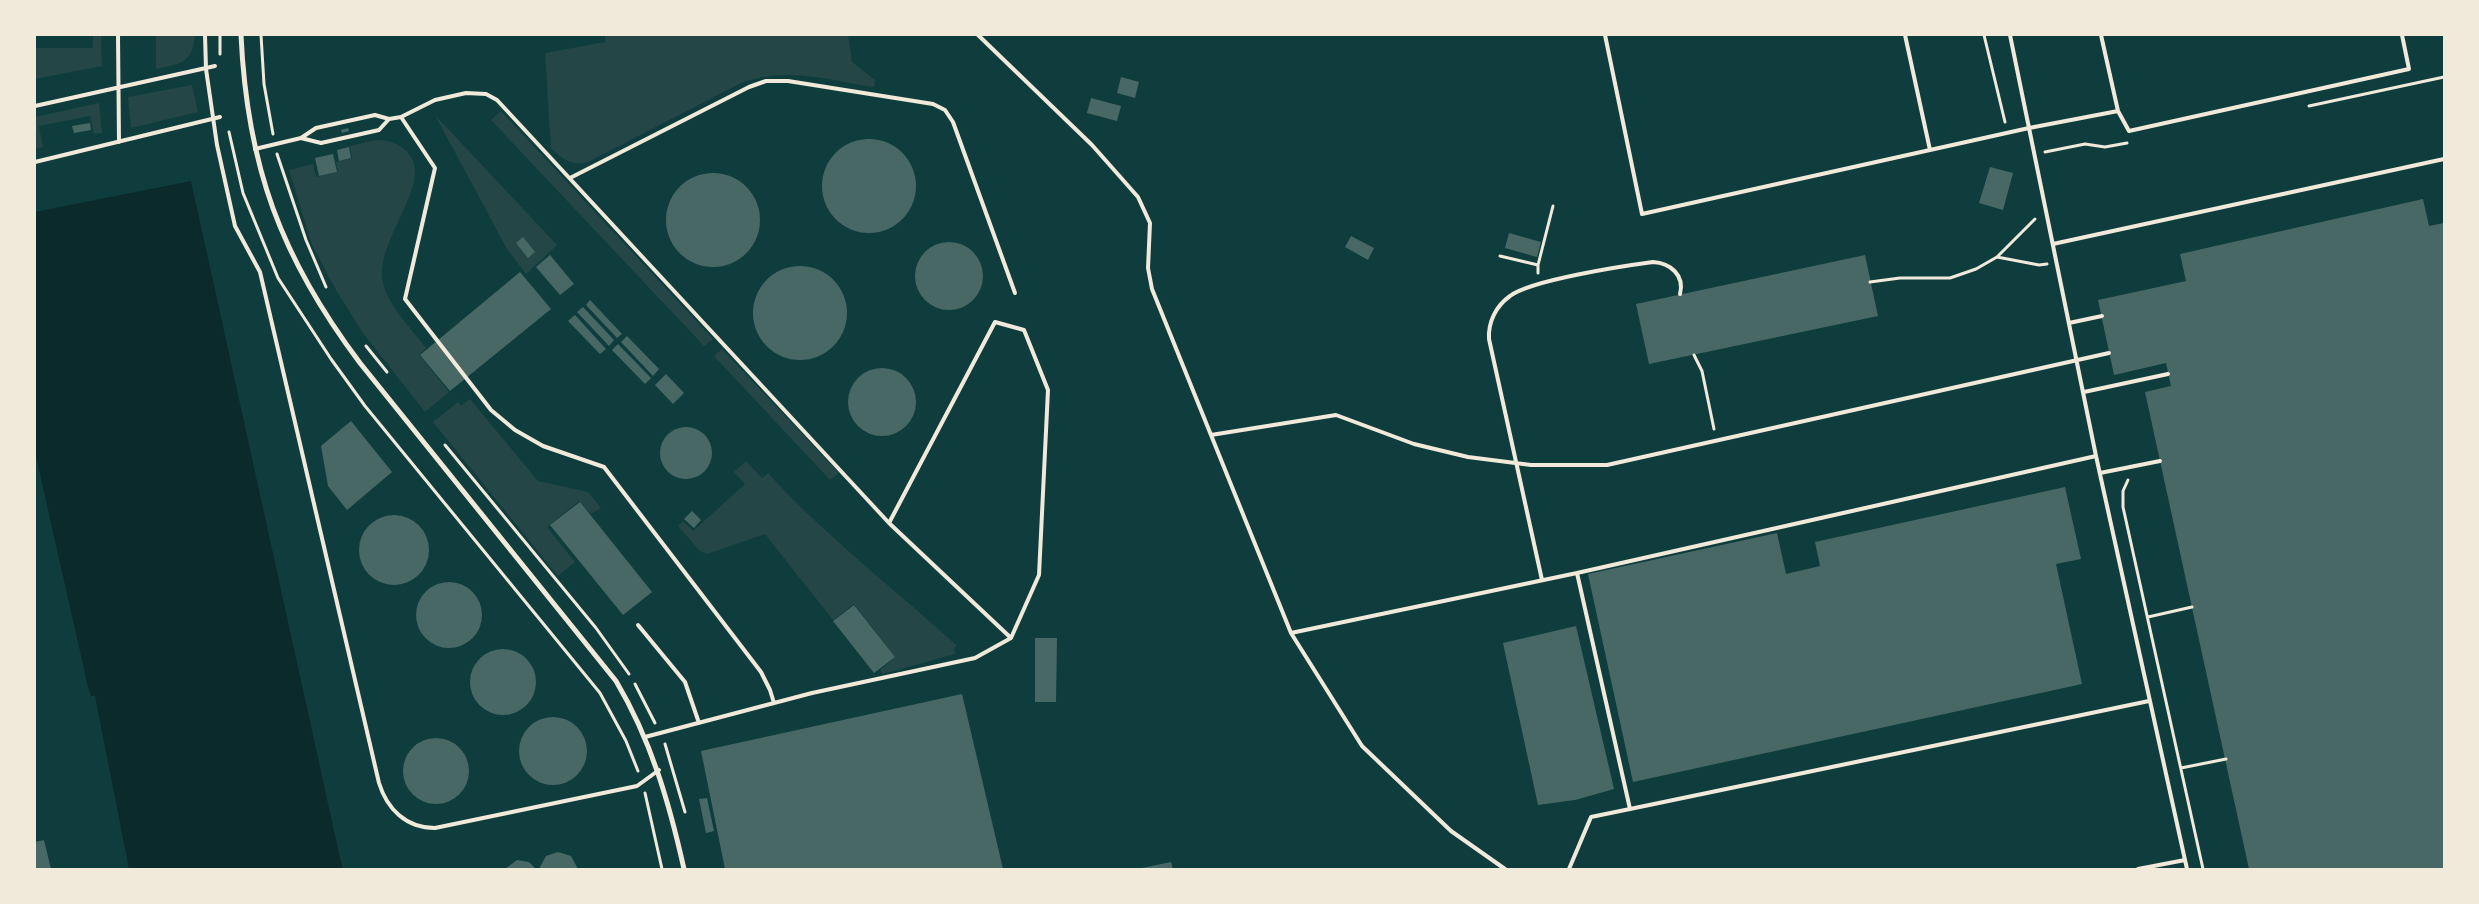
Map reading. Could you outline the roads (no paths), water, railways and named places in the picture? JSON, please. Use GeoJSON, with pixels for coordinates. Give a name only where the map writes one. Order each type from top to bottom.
{"type":"FeatureCollection","features":[{"type":"Feature","properties":{"kind":"street"},"geometry":{"type":"LineString","coordinates":[[242,35],[244,85],[255,150],[276,220],[304,277],[333,325],[388,399],[604,663],[627,699],[646,737],[671,812],[684,869]]}},
{"type":"Feature","properties":{"kind":"lane"},"geometry":{"type":"LineString","coordinates":[[118,35],[119,142]]}},
{"type":"Feature","properties":{"kind":"lane"},"geometry":{"type":"LineString","coordinates":[[205,35],[206,69],[217,145],[235,226],[260,272],[379,783],[386,802],[409,823],[422,828],[435,828],[636,786],[658,770]]}},
{"type":"Feature","properties":{"kind":"lane"},"geometry":{"type":"LineString","coordinates":[[978,35],[1092,146],[1142,202],[1150,223],[1148,268],[1152,289],[1291,633],[1362,746],[1450,830],[1505,869]]}},
{"type":"Feature","properties":{"kind":"lane"},"geometry":{"type":"LineString","coordinates":[[1605,35],[1642,214],[2029,128],[2118,111]]}},
{"type":"Feature","properties":{"kind":"lane"},"geometry":{"type":"LineString","coordinates":[[1905,35],[1930,150]]}},
{"type":"Feature","properties":{"kind":"lane"},"geometry":{"type":"LineString","coordinates":[[2010,35],[2096,456],[2187,869]]}},
{"type":"Feature","properties":{"kind":"lane"},"geometry":{"type":"LineString","coordinates":[[2101,35],[2118,111],[2129,131],[2409,69],[2402,35]]}},
{"type":"Feature","properties":{"kind":"lane"},"geometry":{"type":"LineString","coordinates":[[35,106],[215,66]]}},
{"type":"Feature","properties":{"kind":"lane"},"geometry":{"type":"LineString","coordinates":[[570,178],[741,91],[766,81],[788,81],[924,102],[945,110],[953,122],[1016,293]]}},
{"type":"Feature","properties":{"kind":"lane"},"geometry":{"type":"LineString","coordinates":[[255,150],[301,138],[316,128],[375,115],[389,119],[401,117],[435,100],[466,93],[486,94],[507,109],[889,522],[1011,638]]}},
{"type":"Feature","properties":{"kind":"lane"},"geometry":{"type":"LineString","coordinates":[[35,162],[220,117]]}},
{"type":"Feature","properties":{"kind":"lane"},"geometry":{"type":"LineString","coordinates":[[401,117],[435,168],[405,299],[497,415],[515,430],[543,446],[604,467],[761,672],[774,703]]}},
{"type":"Feature","properties":{"kind":"lane"},"geometry":{"type":"LineString","coordinates":[[301,138],[320,143],[379,130],[389,119]]}},
{"type":"Feature","properties":{"kind":"lane"},"geometry":{"type":"LineString","coordinates":[[2053,244],[2444,159]]}},
{"type":"Feature","properties":{"kind":"lane"},"geometry":{"type":"LineString","coordinates":[[1542,580],[1490,344],[1489,329],[1493,316],[1507,298],[1518,291],[1540,284],[1652,262],[1668,265],[1675,272],[1682,286],[1680,294]]}},
{"type":"Feature","properties":{"kind":"lane"},"geometry":{"type":"LineString","coordinates":[[2069,323],[2102,316]]}},
{"type":"Feature","properties":{"kind":"lane"},"geometry":{"type":"LineString","coordinates":[[646,737],[774,703],[975,658],[1011,638],[1039,575],[1048,390],[1024,330],[995,322],[889,522]]}},
{"type":"Feature","properties":{"kind":"lane"},"geometry":{"type":"LineString","coordinates":[[1211,435],[1336,415],[1414,444],[1468,457],[1559,466],[1608,465],[2109,353]]}},
{"type":"Feature","properties":{"kind":"lane"},"geometry":{"type":"LineString","coordinates":[[2084,392],[2168,374]]}},
{"type":"Feature","properties":{"kind":"lane"},"geometry":{"type":"LineString","coordinates":[[1291,633],[1577,573],[2096,456]]}},
{"type":"Feature","properties":{"kind":"lane"},"geometry":{"type":"LineString","coordinates":[[2100,473],[2160,460]]}},
{"type":"Feature","properties":{"kind":"lane"},"geometry":{"type":"LineString","coordinates":[[1577,573],[1630,809]]}},
{"type":"Feature","properties":{"kind":"lane"},"geometry":{"type":"LineString","coordinates":[[638,625],[685,682],[699,723]]}},
{"type":"Feature","properties":{"kind":"lane"},"geometry":{"type":"LineString","coordinates":[[1569,869],[1591,817],[2149,701]]}},
{"type":"Feature","properties":{"kind":"lane"},"geometry":{"type":"LineString","coordinates":[[2138,869],[2185,860]]}}]}
